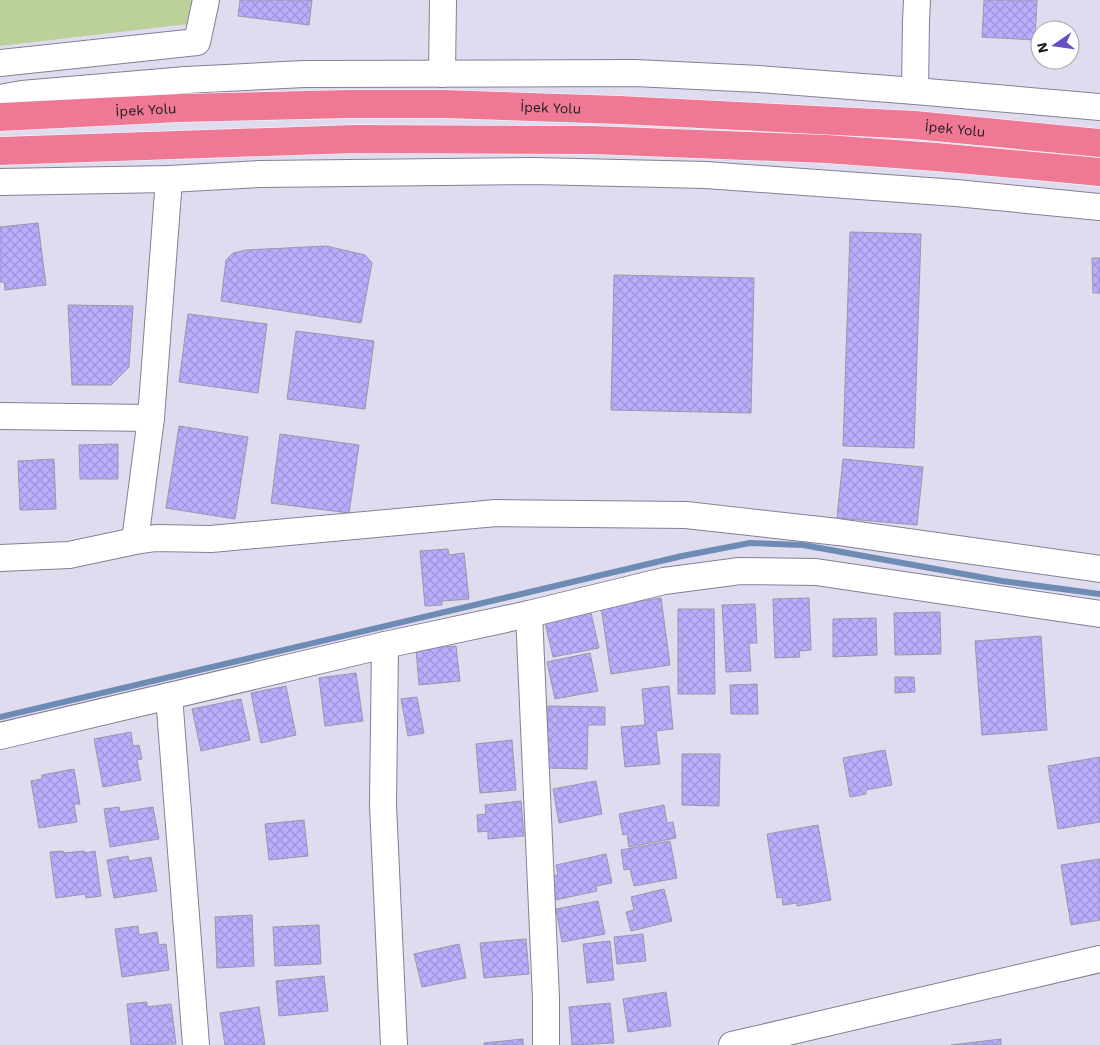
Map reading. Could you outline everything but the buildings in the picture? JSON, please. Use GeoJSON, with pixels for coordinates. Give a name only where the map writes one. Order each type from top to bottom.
{"type":"FeatureCollection","features":[{"type":"Feature","properties":{"kind":"highway","name":"İpek Yolu"},"geometry":{"type":"LineString","coordinates":[[0,116],[230,107],[444,104],[620,110],[915,125],[1100,143]]}},
{"type":"Feature","properties":{"kind":"highway"},"geometry":{"type":"LineString","coordinates":[[0,151],[355,139],[592,140],[826,149],[1100,172]]}},
{"type":"Feature","properties":{"kind":"street"},"geometry":{"type":"LineString","coordinates":[[0,62],[197,42],[206,0]]}},
{"type":"Feature","properties":{"kind":"street"},"geometry":{"type":"LineString","coordinates":[[442,74],[443,0]]}},
{"type":"Feature","properties":{"kind":"street"},"geometry":{"type":"LineString","coordinates":[[915,91],[917,0]]}},
{"type":"Feature","properties":{"kind":"street"},"geometry":{"type":"LineString","coordinates":[[0,98],[22,94],[186,80],[304,74],[635,73],[759,79],[1100,107]]}},
{"type":"Feature","properties":{"kind":"street"},"geometry":{"type":"LineString","coordinates":[[0,182],[260,174],[535,172],[706,175],[956,193],[1100,207]]}},
{"type":"Feature","properties":{"kind":"street"},"geometry":{"type":"LineString","coordinates":[[135,541],[151,418],[169,178]]}},
{"type":"Feature","properties":{"kind":"street"},"geometry":{"type":"LineString","coordinates":[[0,416],[151,418]]}},
{"type":"Feature","properties":{"kind":"street"},"geometry":{"type":"LineString","coordinates":[[0,558],[69,555],[156,538],[211,539],[496,513],[686,515],[838,532],[1100,569]]}},
{"type":"Feature","properties":{"kind":"street"},"geometry":{"type":"LineString","coordinates":[[0,736],[385,644],[529,614],[664,581],[740,571],[816,572],[1100,614]]}},
{"type":"Feature","properties":{"kind":"street"},"geometry":{"type":"LineString","coordinates":[[529,614],[546,999],[546,1045]]}},
{"type":"Feature","properties":{"kind":"street"},"geometry":{"type":"LineString","coordinates":[[385,644],[383,806],[394,1045]]}},
{"type":"Feature","properties":{"kind":"street"},"geometry":{"type":"LineString","coordinates":[[169,696],[196,1045]]}},
{"type":"Feature","properties":{"kind":"street"},"geometry":{"type":"LineString","coordinates":[[742,1044],[1100,959]]}},
{"type":"Feature","properties":{"kind":"green space"},"geometry":{"type":"Polygon","coordinates":[[[0,0],[193,0],[188,24],[0,46],[0,0]]]}},
{"type":"Feature","properties":{"kind":"waterway"},"geometry":{"type":"LineString","coordinates":[[0,717],[682,556],[750,543],[803,545],[1002,581],[1100,594]]}}]}
